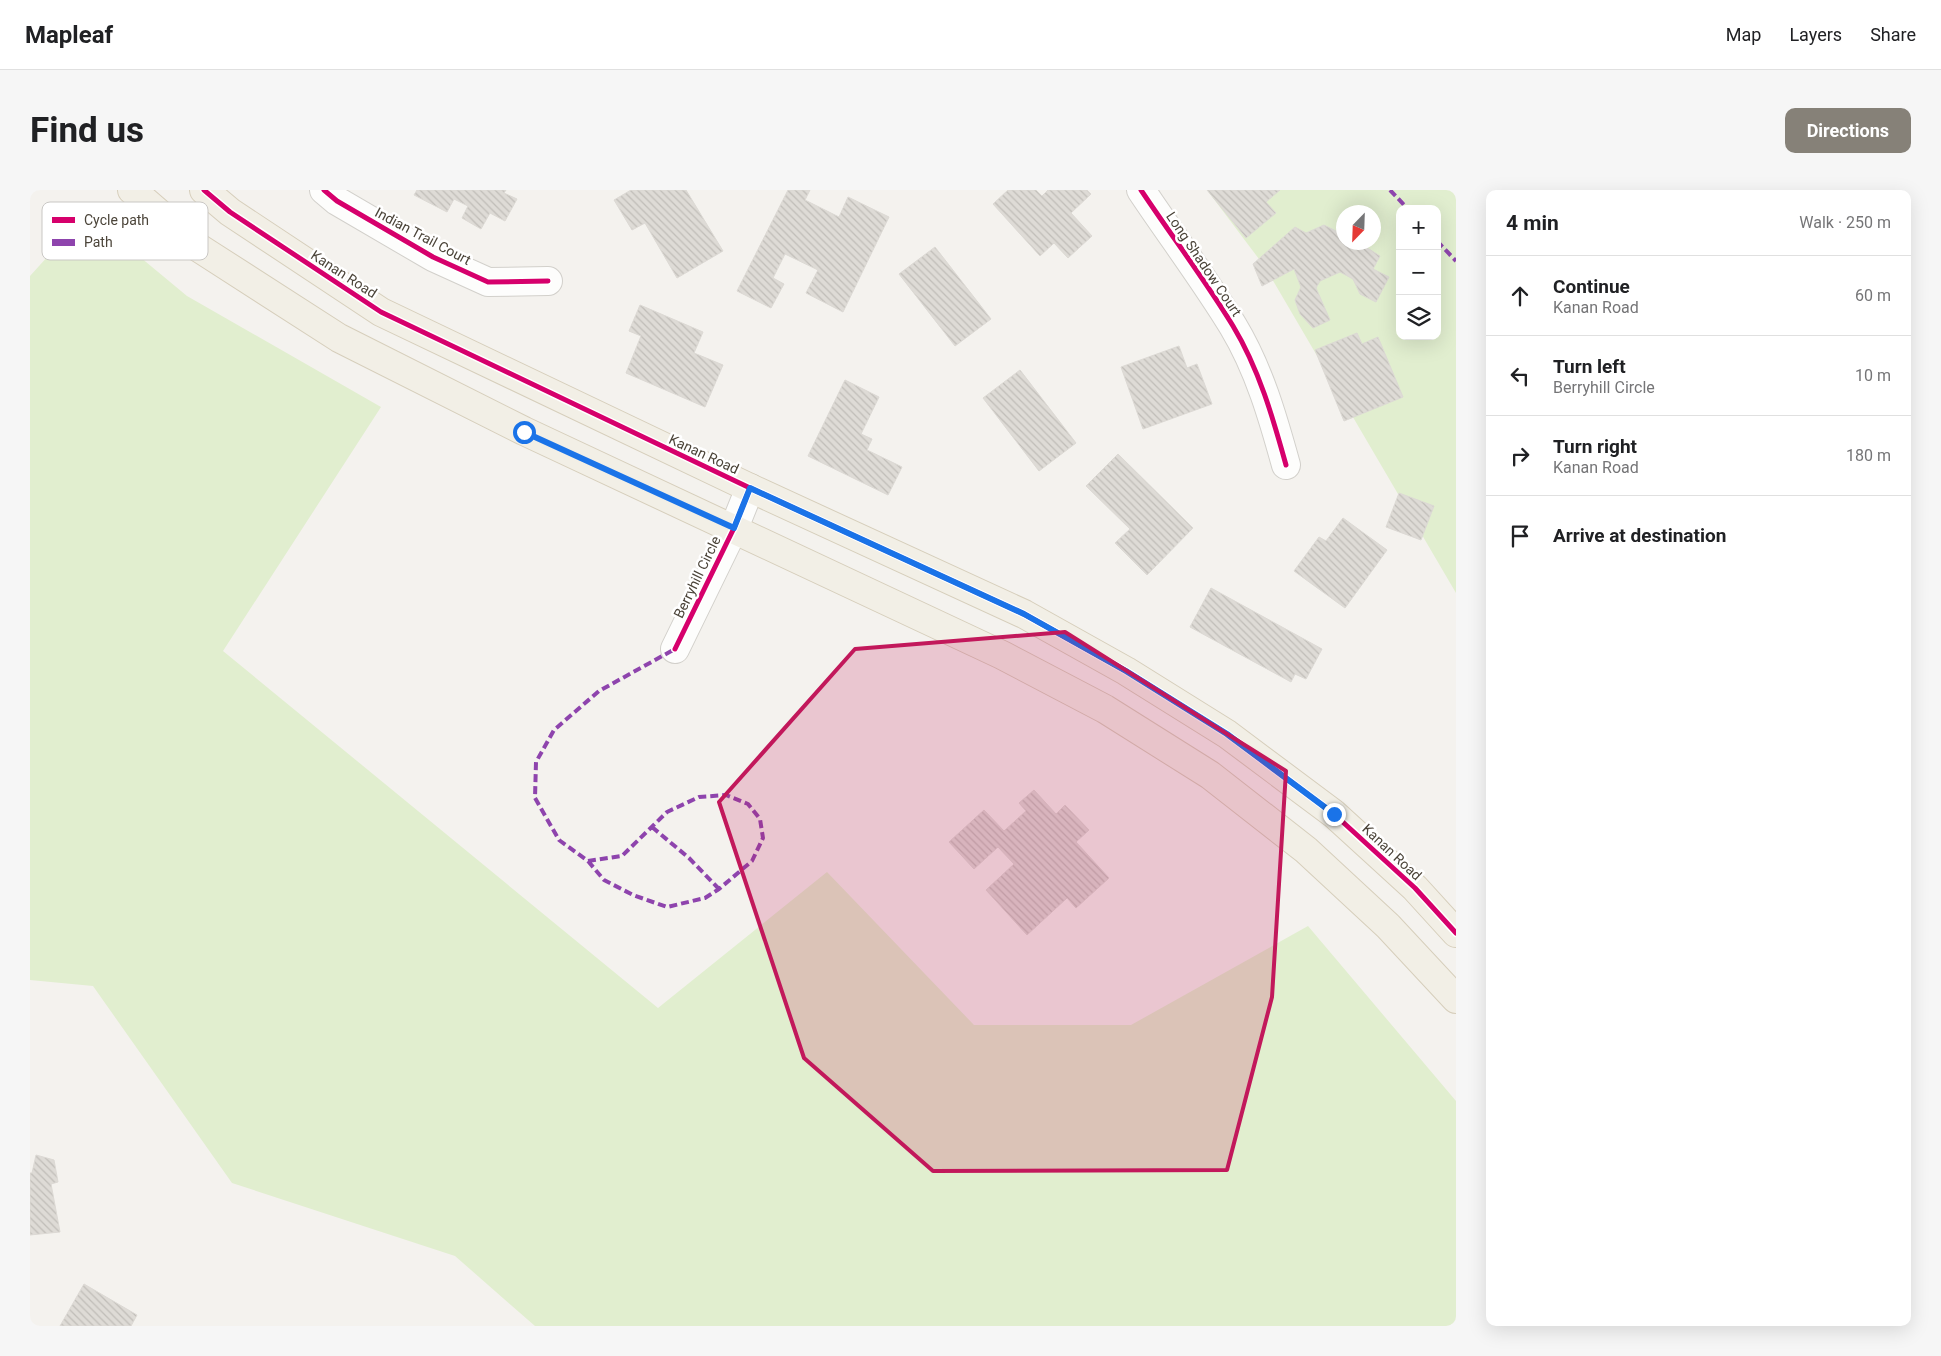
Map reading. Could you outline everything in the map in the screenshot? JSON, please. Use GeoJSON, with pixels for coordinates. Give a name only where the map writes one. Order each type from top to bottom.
{"type":"FeatureCollection","features":[{"type":"Feature","properties":{"kind":"main road"},"geometry":{"type":"LineString","coordinates":[[132,190],[146,202]]}},
{"type":"Feature","properties":{"kind":"main road","name":"Kanan Road"},"geometry":{"type":"LineString","coordinates":[[204,190],[230,212],[381,312],[750,488],[1024,614],[1126,671],[1227,734],[1334,814],[1414,888],[1456,933]]}},
{"type":"Feature","properties":{"kind":"main road"},"geometry":{"type":"LineString","coordinates":[[208,254],[339,338],[524,432],[734,528],[1002,655],[1105,709],[1210,774],[1306,850],[1388,926],[1456,1000]]}},
{"type":"Feature","properties":{"kind":"street","name":"Indian Trail Court"},"geometry":{"type":"LineString","coordinates":[[324,190],[337,201],[433,257],[488,282],[548,281]]}},
{"type":"Feature","properties":{"kind":"street","name":"Long Shadow Court"},"geometry":{"type":"LineString","coordinates":[[1141,190],[1234,327],[1256,371],[1271,409],[1286,466]]}},
{"type":"Feature","properties":{"kind":"street","name":"Berryhill Circle"},"geometry":{"type":"LineString","coordinates":[[675,649],[734,528],[750,488]]}},
{"type":"Feature","properties":{"kind":"highlighted area"},"geometry":{"type":"Polygon","coordinates":[[[1065,632],[1286,771],[1272,997],[1227,1170],[933,1171],[804,1058],[719,802],[855,649],[1065,632]]]}},
{"type":"Feature","properties":{"kind":"green space"},"geometry":{"type":"Polygon","coordinates":[[[1207,190],[1456,190],[1456,593],[1265,267],[1207,190]]]}},
{"type":"Feature","properties":{"kind":"green space"},"geometry":{"type":"Polygon","coordinates":[[[44,260],[144,260],[187,296],[381,407],[223,651],[658,1008],[827,872],[974,1025],[1131,1025],[1308,926],[1456,1101],[1456,1326],[535,1326],[455,1256],[232,1183],[93,986],[30,980],[30,276],[44,260]]]}},
{"type":"Feature","properties":{"kind":"building"},"geometry":{"type":"Polygon","coordinates":[[[417,190],[506,190],[504,193],[517,199],[505,221],[490,213],[481,229],[462,218],[468,206],[454,199],[447,212],[414,195],[417,190]]]}},
{"type":"Feature","properties":{"kind":"building"},"geometry":{"type":"Polygon","coordinates":[[[631,190],[686,190],[723,251],[677,278],[645,223],[632,230],[614,200],[631,190]]]}},
{"type":"Feature","properties":{"kind":"building"},"geometry":{"type":"Polygon","coordinates":[[[788,190],[810,190],[805,200],[839,217],[848,197],[889,217],[843,312],[806,293],[818,270],[785,254],[773,278],[784,284],[771,308],[737,291],[788,190]]]}},
{"type":"Feature","properties":{"kind":"building"},"geometry":{"type":"Polygon","coordinates":[[[1008,190],[1036,190],[1042,196],[1048,190],[1087,190],[1091,194],[1071,213],[1092,236],[1068,258],[1054,243],[1040,256],[993,204],[1008,190]]]}},
{"type":"Feature","properties":{"kind":"building"},"geometry":{"type":"Polygon","coordinates":[[[1207,190],[1280,190],[1266,202],[1276,213],[1246,238],[1207,190]]]}},
{"type":"Feature","properties":{"kind":"building"},"geometry":{"type":"Polygon","coordinates":[[[1324,225],[1336,231],[1336,250],[1371,250],[1380,256],[1373,269],[1389,277],[1376,302],[1360,294],[1353,279],[1340,272],[1320,281],[1316,288],[1330,320],[1313,328],[1300,314],[1295,300],[1301,287],[1294,269],[1262,286],[1253,264],[1295,227],[1306,233],[1324,225]]]}},
{"type":"Feature","properties":{"kind":"building"},"geometry":{"type":"Polygon","coordinates":[[[935,247],[991,319],[955,346],[899,274],[935,247]]]}},
{"type":"Feature","properties":{"kind":"building"},"geometry":{"type":"Polygon","coordinates":[[[640,305],[703,332],[694,353],[723,365],[705,407],[626,373],[641,336],[629,331],[640,305]]]}},
{"type":"Feature","properties":{"kind":"building"},"geometry":{"type":"Polygon","coordinates":[[[1357,333],[1362,344],[1378,337],[1403,397],[1344,421],[1315,350],[1357,333]]]}},
{"type":"Feature","properties":{"kind":"building"},"geometry":{"type":"Polygon","coordinates":[[[1179,346],[1187,368],[1197,364],[1212,404],[1143,429],[1121,367],[1179,346]]]}},
{"type":"Feature","properties":{"kind":"building"},"geometry":{"type":"Polygon","coordinates":[[[1020,370],[1076,443],[1039,471],[983,398],[1020,370]]]}},
{"type":"Feature","properties":{"kind":"building"},"geometry":{"type":"Polygon","coordinates":[[[845,380],[879,397],[861,434],[872,439],[867,450],[902,467],[888,495],[808,456],[845,380]]]}},
{"type":"Feature","properties":{"kind":"building"},"geometry":{"type":"Polygon","coordinates":[[[1118,454],[1193,528],[1147,575],[1115,543],[1130,529],[1086,486],[1118,454]]]}},
{"type":"Feature","properties":{"kind":"building"},"geometry":{"type":"Polygon","coordinates":[[[1399,493],[1434,506],[1421,540],[1386,527],[1399,493]]]}},
{"type":"Feature","properties":{"kind":"building"},"geometry":{"type":"Polygon","coordinates":[[[1343,518],[1387,550],[1345,608],[1294,571],[1319,537],[1326,541],[1343,518]]]}},
{"type":"Feature","properties":{"kind":"building"},"geometry":{"type":"Polygon","coordinates":[[[1211,588],[1322,649],[1306,679],[1295,674],[1291,682],[1190,627],[1211,588]]]}},
{"type":"Feature","properties":{"kind":"building"},"geometry":{"type":"Polygon","coordinates":[[[1034,790],[1056,814],[1065,805],[1089,830],[1076,842],[1109,878],[1076,908],[1067,898],[1027,935],[986,890],[1014,864],[998,847],[974,869],[949,842],[984,810],[1004,831],[1026,811],[1019,803],[1034,790]]]}},
{"type":"Feature","properties":{"kind":"building"},"geometry":{"type":"Polygon","coordinates":[[[36,1155],[54,1160],[58,1182],[51,1184],[60,1232],[30,1235],[30,1173],[32,1173],[36,1155]]]}},
{"type":"Feature","properties":{"kind":"building"},"geometry":{"type":"Polygon","coordinates":[[[84,1284],[137,1315],[131,1326],[60,1326],[84,1284]]]}},
{"type":"Feature","properties":{"kind":"marked path"},"geometry":{"type":"LineString","coordinates":[[1390,190],[1404,205]]}},
{"type":"Feature","properties":{"kind":"marked path"},"geometry":{"type":"LineString","coordinates":[[1441,245],[1456,261]]}},
{"type":"Feature","properties":{"kind":"marked path"},"geometry":{"type":"LineString","coordinates":[[588,861],[604,880],[633,895],[667,907],[705,898],[719,889],[752,861],[763,838],[760,819],[748,804],[726,795],[699,797],[667,812],[622,856],[588,861],[559,840],[535,798],[536,762],[554,730],[599,691],[675,649]]}},
{"type":"Feature","properties":{"kind":"marked path"},"geometry":{"type":"LineString","coordinates":[[652,827],[689,858],[719,889]]}},
{"type":"Feature","properties":{"kind":"cycle path"},"geometry":{"type":"LineString","coordinates":[[204,190],[230,212],[381,312],[750,488],[1024,614],[1126,671],[1227,734],[1334,814],[1415,888],[1456,933]]}},
{"type":"Feature","properties":{"kind":"cycle path"},"geometry":{"type":"LineString","coordinates":[[324,190],[337,201],[433,257],[488,282],[548,281]]}},
{"type":"Feature","properties":{"kind":"cycle path"},"geometry":{"type":"LineString","coordinates":[[1141,190],[1211,292],[1242,342],[1258,376],[1286,465]]}},
{"type":"Feature","properties":{"kind":"cycle path"},"geometry":{"type":"LineString","coordinates":[[675,649],[734,528],[750,488]]}},
{"type":"Feature","properties":{"kind":"route"},"geometry":{"type":"LineString","coordinates":[[524,432],[734,528],[750,488],[1024,614],[1126,671],[1227,734],[1334,814]]}}]}
